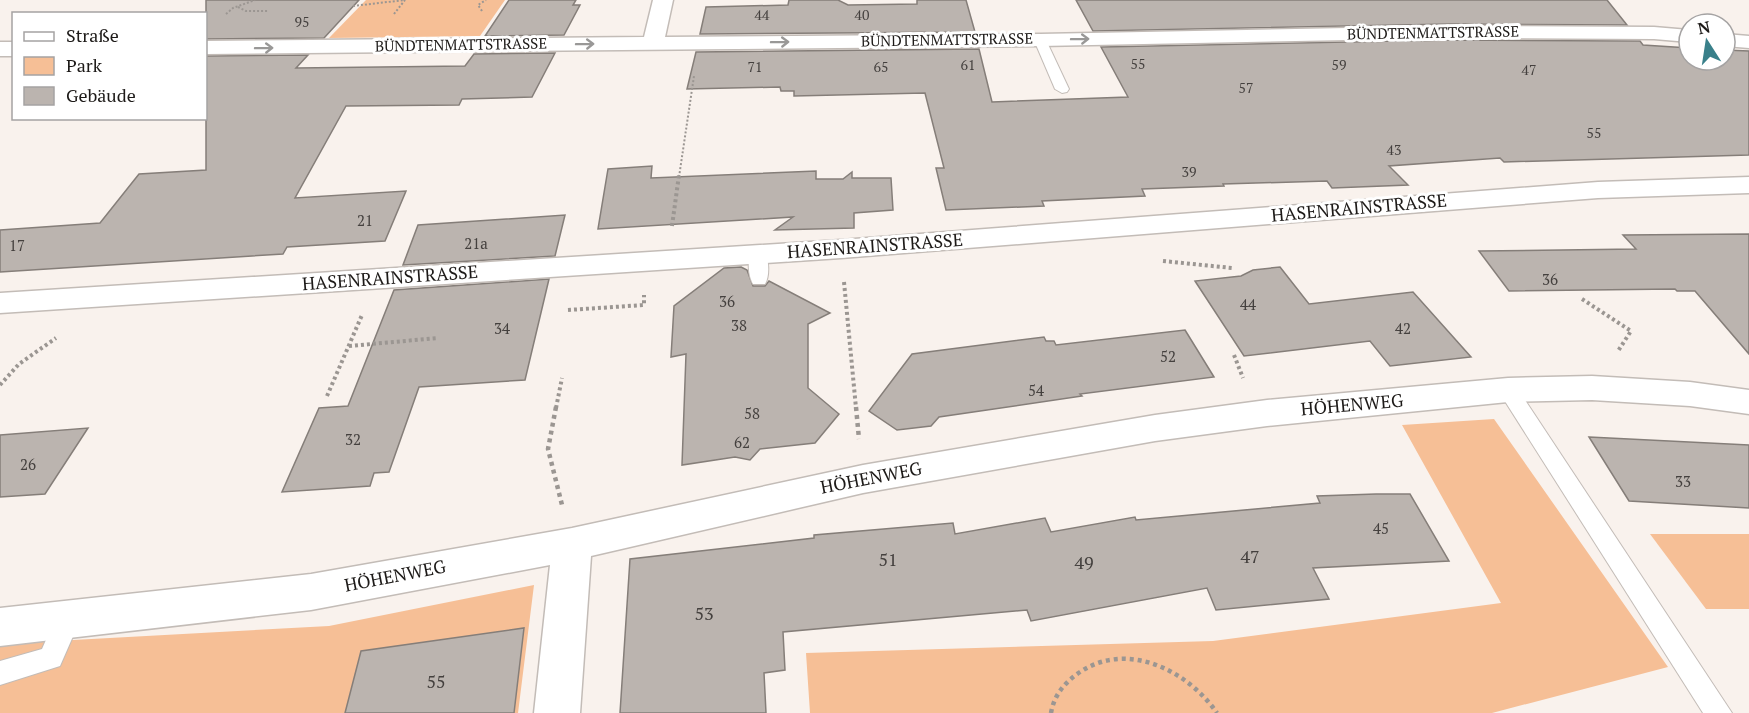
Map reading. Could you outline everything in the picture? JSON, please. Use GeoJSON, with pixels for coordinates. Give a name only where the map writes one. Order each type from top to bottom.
{"type":"FeatureCollection","features":[{"type":"Feature","properties":{"kind":"street"},"geometry":{"type":"LineString","coordinates":[[653,43],[663,0]]}},
{"type":"Feature","properties":{"kind":"street","name":"BÜNDTENMATTSTRASSE"},"geometry":{"type":"LineString","coordinates":[[207,48],[1040,40],[1451,32],[1677,35]]}},
{"type":"Feature","properties":{"kind":"street","name":"HASENRAINSTRASSE"},"geometry":{"type":"LineString","coordinates":[[0,303],[667,260],[759,267],[841,249],[1422,202],[1598,190],[1749,185]]}},
{"type":"Feature","properties":{"kind":"street","name":"HÖHENWEG"},"geometry":{"type":"LineString","coordinates":[[0,627],[311,592],[572,543],[863,478],[1155,428],[1267,413],[1508,390],[1592,388],[1690,394],[1749,402]]}},
{"type":"Feature","properties":{"kind":"street"},"geometry":{"type":"LineString","coordinates":[[557,713],[572,543]]}},
{"type":"Feature","properties":{"kind":"lane"},"geometry":{"type":"LineString","coordinates":[[1040,40],[1062,89]]}},
{"type":"Feature","properties":{"kind":"lane"},"geometry":{"type":"LineString","coordinates":[[1508,390],[1718,713]]}},
{"type":"Feature","properties":{"kind":"lane"},"geometry":{"type":"LineString","coordinates":[[0,673],[51,658],[68,618]]}},
{"type":"Feature","properties":{"kind":"path"},"geometry":{"type":"LineString","coordinates":[[354,6],[406,0]]}},
{"type":"Feature","properties":{"kind":"path"},"geometry":{"type":"LineString","coordinates":[[237,6],[246,11],[268,11]]}},
{"type":"Feature","properties":{"kind":"path"},"geometry":{"type":"LineString","coordinates":[[667,260],[699,43]]}},
{"type":"Feature","properties":{"kind":"path"},"geometry":{"type":"LineString","coordinates":[[841,249],[863,478]]}},
{"type":"Feature","properties":{"kind":"path"},"geometry":{"type":"LineString","coordinates":[[327,396],[378,279]]}},
{"type":"Feature","properties":{"kind":"path"},"geometry":{"type":"LineString","coordinates":[[1582,299],[1631,331],[1592,388]]}},
{"type":"Feature","properties":{"kind":"path"},"geometry":{"type":"LineString","coordinates":[[349,346],[438,339]]}},
{"type":"Feature","properties":{"kind":"path"},"geometry":{"type":"LineString","coordinates":[[562,378],[548,448],[572,543]]}},
{"type":"Feature","properties":{"kind":"path"},"geometry":{"type":"LineString","coordinates":[[1051,713],[1062,687],[1080,670],[1106,660],[1134,659],[1163,666],[1190,682],[1217,713]]}},
{"type":"Feature","properties":{"kind":"green space"},"geometry":{"type":"Polygon","coordinates":[[[366,0],[505,0],[480,36],[329,38],[366,0]]]}},
{"type":"Feature","properties":{"kind":"green space"},"geometry":{"type":"Polygon","coordinates":[[[1494,419],[1668,667],[1492,713],[810,713],[806,653],[1213,641],[1501,603],[1402,425],[1494,419]]]}},
{"type":"Feature","properties":{"kind":"green space"},"geometry":{"type":"Polygon","coordinates":[[[1650,534],[1749,534],[1749,609],[1706,609],[1650,534]]]}},
{"type":"Feature","properties":{"kind":"green space"},"geometry":{"type":"Polygon","coordinates":[[[534,585],[518,713],[0,713],[0,644],[329,626],[534,585]]]}},
{"type":"Feature","properties":{"kind":"building"},"geometry":{"type":"Polygon","coordinates":[[[206,0],[359,0],[324,38],[207,39],[206,0]]]}},
{"type":"Feature","properties":{"kind":"building"},"geometry":{"type":"Polygon","coordinates":[[[509,0],[576,0],[573,5],[580,5],[564,35],[485,36],[509,0]]]}},
{"type":"Feature","properties":{"kind":"building"},"geometry":{"type":"Polygon","coordinates":[[[789,0],[838,0],[848,5],[917,4],[917,0],[966,0],[975,32],[700,34],[706,7],[788,5],[789,0]]]}},
{"type":"Feature","properties":{"kind":"building"},"geometry":{"type":"Polygon","coordinates":[[[1076,0],[1607,0],[1627,25],[1451,24],[1093,31],[1076,0]]]}},
{"type":"Feature","properties":{"kind":"building"},"geometry":{"type":"Polygon","coordinates":[[[1451,40],[1640,41],[1643,45],[1677,47],[1677,72],[1737,72],[1737,50],[1749,51],[1749,155],[1504,162],[1500,158],[1389,166],[1408,185],[1332,188],[1327,181],[1223,184],[1224,186],[1142,189],[1145,196],[1042,201],[1044,206],[946,210],[936,168],[944,168],[925,93],[794,96],[794,91],[781,91],[780,87],[687,89],[696,52],[979,49],[992,102],[1128,97],[1101,47],[1451,40]]]}},
{"type":"Feature","properties":{"kind":"building"},"geometry":{"type":"Polygon","coordinates":[[[555,53],[532,97],[462,99],[459,105],[346,106],[295,198],[406,191],[385,241],[287,247],[283,254],[0,272],[0,230],[100,223],[139,174],[206,170],[207,56],[308,55],[296,68],[465,66],[474,54],[555,53]]]}},
{"type":"Feature","properties":{"kind":"building"},"geometry":{"type":"Polygon","coordinates":[[[652,166],[651,178],[816,171],[816,179],[843,179],[852,172],[852,178],[891,178],[893,210],[854,213],[854,228],[775,230],[793,217],[598,229],[608,169],[652,166]]]}},
{"type":"Feature","properties":{"kind":"building"},"geometry":{"type":"Polygon","coordinates":[[[565,215],[555,256],[403,265],[418,225],[565,215]]]}},
{"type":"Feature","properties":{"kind":"building"},"geometry":{"type":"Polygon","coordinates":[[[1749,234],[1749,354],[1695,291],[1675,289],[1509,291],[1479,251],[1636,249],[1623,235],[1749,234]]]}},
{"type":"Feature","properties":{"kind":"building"},"geometry":{"type":"Polygon","coordinates":[[[741,267],[747,270],[753,286],[765,286],[769,281],[830,313],[808,324],[808,388],[839,414],[815,443],[760,449],[750,460],[735,457],[682,465],[686,354],[671,357],[674,306],[724,268],[741,267]]]}},
{"type":"Feature","properties":{"kind":"building"},"geometry":{"type":"Polygon","coordinates":[[[1280,267],[1309,304],[1413,292],[1471,357],[1390,366],[1370,341],[1244,356],[1195,281],[1241,276],[1253,270],[1280,267]]]}},
{"type":"Feature","properties":{"kind":"building"},"geometry":{"type":"Polygon","coordinates":[[[549,279],[525,380],[419,387],[389,472],[374,473],[370,486],[282,492],[319,408],[348,406],[394,290],[549,279]]]}},
{"type":"Feature","properties":{"kind":"building"},"geometry":{"type":"Polygon","coordinates":[[[1185,330],[1214,377],[1080,394],[1082,396],[939,417],[931,426],[897,430],[869,411],[912,354],[1044,337],[1046,341],[1054,341],[1056,345],[1185,330]]]}},
{"type":"Feature","properties":{"kind":"building"},"geometry":{"type":"Polygon","coordinates":[[[88,428],[45,494],[0,497],[0,435],[88,428]]]}},
{"type":"Feature","properties":{"kind":"building"},"geometry":{"type":"Polygon","coordinates":[[[1589,437],[1749,445],[1749,508],[1629,501],[1589,437]]]}},
{"type":"Feature","properties":{"kind":"building"},"geometry":{"type":"Polygon","coordinates":[[[1410,494],[1449,561],[1313,568],[1329,599],[1216,610],[1207,588],[1031,621],[1027,610],[783,632],[785,670],[764,673],[766,713],[620,713],[630,559],[814,538],[814,535],[953,523],[955,534],[1045,518],[1051,532],[1135,517],[1136,520],[1320,503],[1317,496],[1410,494]]]}},
{"type":"Feature","properties":{"kind":"building"},"geometry":{"type":"Polygon","coordinates":[[[524,628],[514,713],[345,713],[361,651],[524,628]]]}}]}
